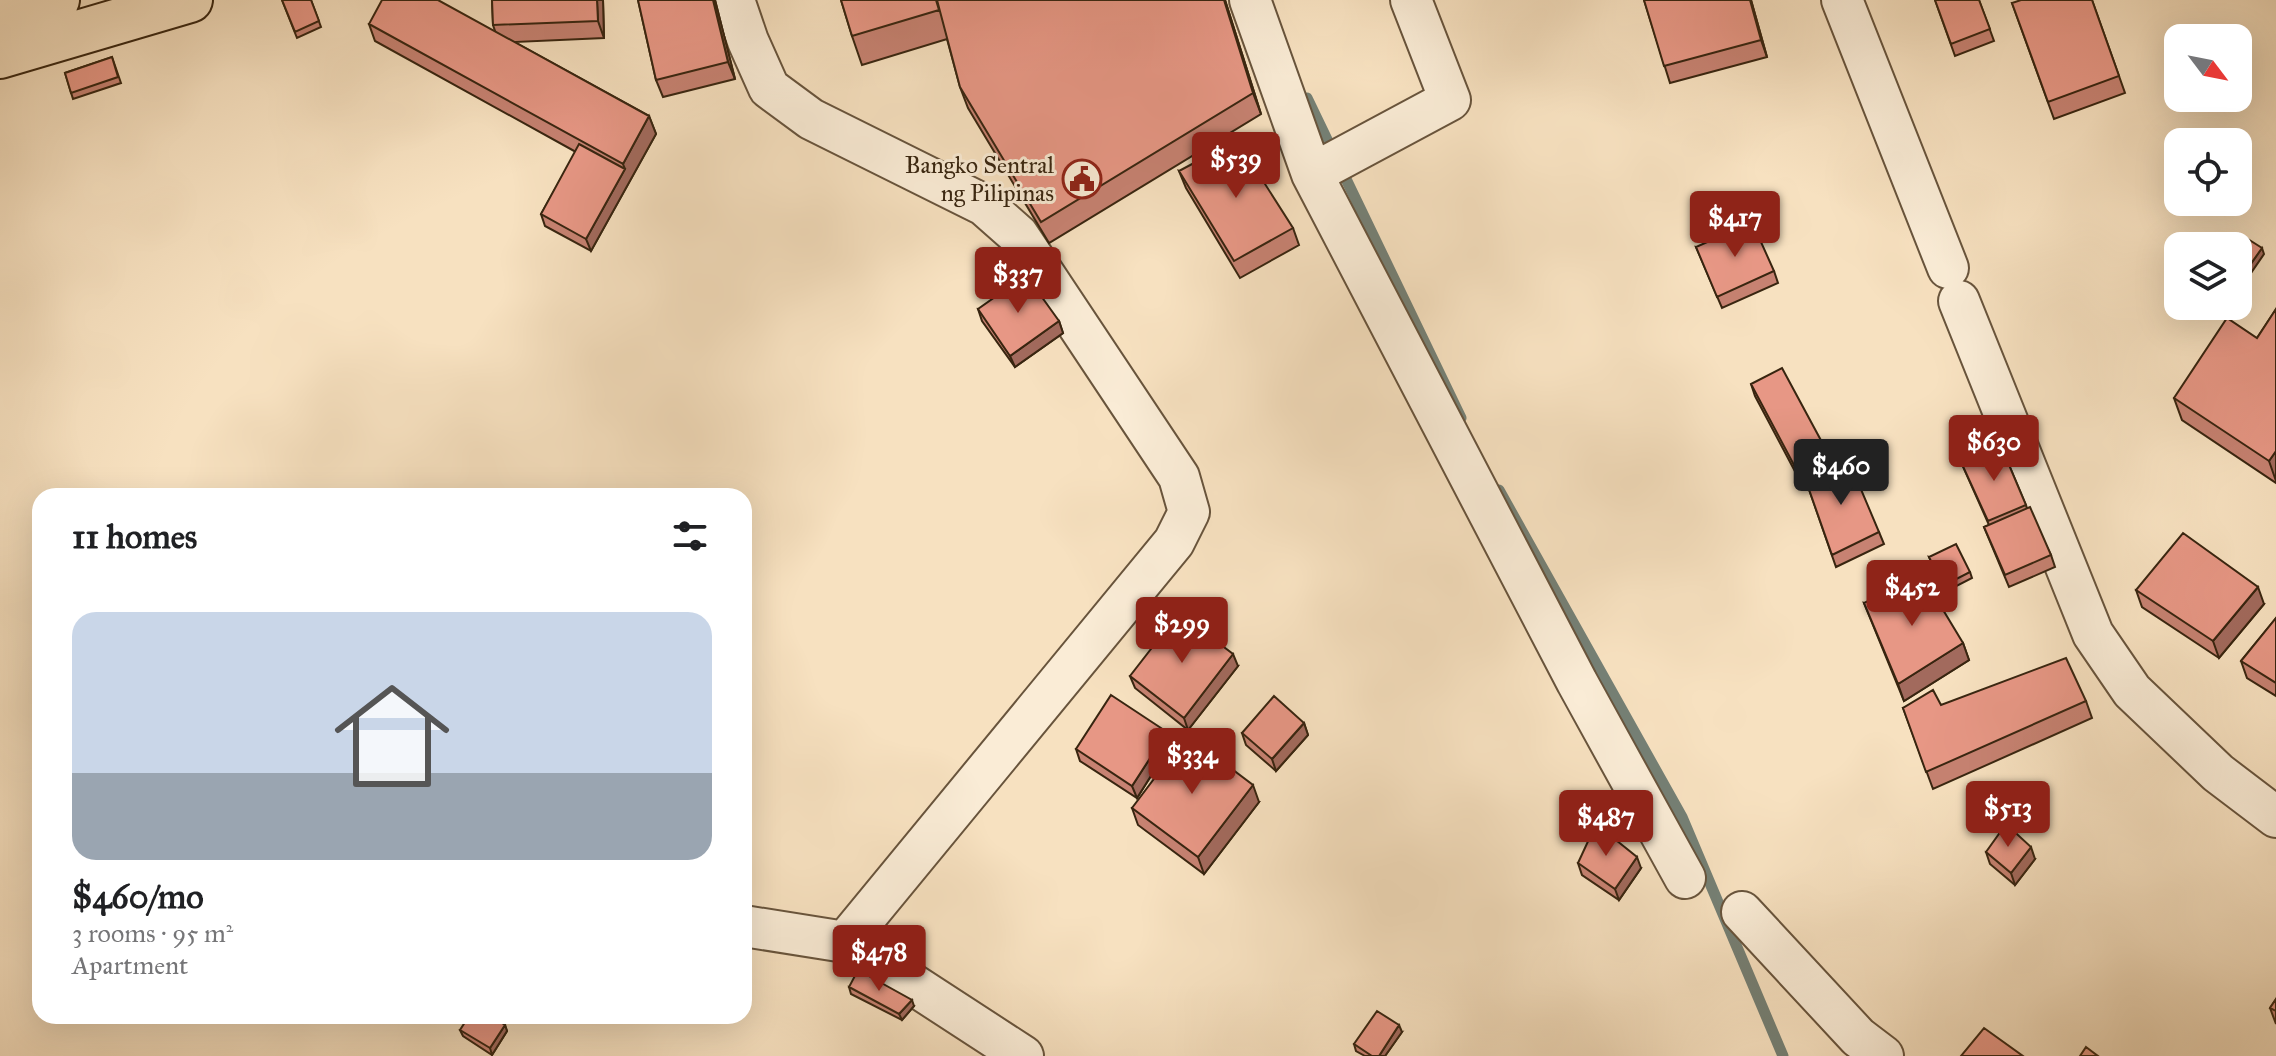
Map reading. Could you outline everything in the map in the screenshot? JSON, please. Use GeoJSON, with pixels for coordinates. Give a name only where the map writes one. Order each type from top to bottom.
{"type":"FeatureCollection","features":[{"type":"Feature","properties":{"kind":"highway"},"geometry":{"type":"LineString","coordinates":[[0,17],[57,0]]}},
{"type":"Feature","properties":{"kind":"highway"},"geometry":{"type":"LineString","coordinates":[[0,56],[190,0]]}},
{"type":"Feature","properties":{"kind":"street"},"geometry":{"type":"LineString","coordinates":[[734,0],[769,88],[811,119],[984,205],[1018,235],[1179,477],[1189,512],[1174,542],[845,942]]}},
{"type":"Feature","properties":{"kind":"street"},"geometry":{"type":"LineString","coordinates":[[1250,0],[1312,174],[1577,682],[1685,878]]}},
{"type":"Feature","properties":{"kind":"street"},"geometry":{"type":"LineString","coordinates":[[1312,174],[1450,100],[1411,0]]}},
{"type":"Feature","properties":{"kind":"street"},"geometry":{"type":"LineString","coordinates":[[1842,0],[2093,634],[2132,691],[2218,773],[2276,817]]}},
{"type":"Feature","properties":{"kind":"street"},"geometry":{"type":"LineString","coordinates":[[1742,912],[1858,1037],[1883,1056]]}},
{"type":"Feature","properties":{"kind":"street"},"geometry":{"type":"LineString","coordinates":[[752,927],[845,942],[1023,1056]]}},
{"type":"Feature","properties":{"kind":"building"},"geometry":{"type":"Polygon","coordinates":[[[282,0],[311,0],[319,21],[295,32],[282,0]]]}},
{"type":"Feature","properties":{"kind":"building"},"geometry":{"type":"Polygon","coordinates":[[[382,0],[438,0],[649,116],[623,164],[369,24],[382,0]]]}},
{"type":"Feature","properties":{"kind":"building"},"geometry":{"type":"Polygon","coordinates":[[[492,0],[597,0],[598,21],[493,25],[492,0]]]}},
{"type":"Feature","properties":{"kind":"building"},"geometry":{"type":"Polygon","coordinates":[[[638,0],[713,0],[728,62],[656,80],[638,0]]]}},
{"type":"Feature","properties":{"kind":"building"},"geometry":{"type":"Polygon","coordinates":[[[841,0],[936,0],[939,10],[852,36],[841,0]]]}},
{"type":"Feature","properties":{"kind":"building","name":"Bangko Sentral ng Pilipinas"},"geometry":{"type":"Polygon","coordinates":[[[937,0],[1224,0],[1253,93],[1041,222],[960,87],[937,0]]]}},
{"type":"Feature","properties":{"kind":"building"},"geometry":{"type":"Polygon","coordinates":[[[1644,0],[1750,0],[1761,40],[1664,66],[1644,0]]]}},
{"type":"Feature","properties":{"kind":"building"},"geometry":{"type":"Polygon","coordinates":[[[1935,0],[1979,0],[1990,29],[1951,44],[1935,0]]]}},
{"type":"Feature","properties":{"kind":"building"},"geometry":{"type":"Polygon","coordinates":[[[2021,0],[2092,0],[2119,76],[2048,102],[2012,3],[2021,0]]]}},
{"type":"Feature","properties":{"kind":"building"},"geometry":{"type":"Polygon","coordinates":[[[112,57],[118,77],[71,93],[65,73],[112,57]]]}},
{"type":"Feature","properties":{"kind":"building"},"geometry":{"type":"Polygon","coordinates":[[[1237,140],[1293,228],[1234,261],[1179,171],[1237,140]]]}},
{"type":"Feature","properties":{"kind":"building"},"geometry":{"type":"Polygon","coordinates":[[[579,144],[625,169],[586,239],[541,214],[579,144]]]}},
{"type":"Feature","properties":{"kind":"building"},"geometry":{"type":"Polygon","coordinates":[[[1752,222],[1774,271],[1717,297],[1696,247],[1752,222]]]}},
{"type":"Feature","properties":{"kind":"building"},"geometry":{"type":"Polygon","coordinates":[[[2252,242],[2262,248],[2252,262],[2252,242]]]}},
{"type":"Feature","properties":{"kind":"building"},"geometry":{"type":"Polygon","coordinates":[[[1026,275],[1059,321],[1010,356],[978,309],[1026,275]]]}},
{"type":"Feature","properties":{"kind":"building"},"geometry":{"type":"Polygon","coordinates":[[[2276,309],[2276,451],[2269,461],[2174,398],[2226,320],[2257,338],[2276,309]]]}},
{"type":"Feature","properties":{"kind":"building"},"geometry":{"type":"Polygon","coordinates":[[[1782,368],[1824,446],[1794,465],[1751,384],[1782,368]]]}},
{"type":"Feature","properties":{"kind":"building"},"geometry":{"type":"Polygon","coordinates":[[[2001,446],[2026,505],[1988,521],[1961,462],[2001,446]]]}},
{"type":"Feature","properties":{"kind":"building"},"geometry":{"type":"Polygon","coordinates":[[[1849,461],[1879,532],[1832,555],[1805,478],[1849,461]]]}},
{"type":"Feature","properties":{"kind":"building"},"geometry":{"type":"Polygon","coordinates":[[[2030,507],[2051,555],[2005,575],[1984,527],[2030,507]]]}},
{"type":"Feature","properties":{"kind":"building"},"geometry":{"type":"Polygon","coordinates":[[[2183,533],[2258,587],[2213,641],[2136,590],[2183,533]]]}},
{"type":"Feature","properties":{"kind":"building"},"geometry":{"type":"Polygon","coordinates":[[[1956,544],[1970,572],[1943,586],[1929,557],[1956,544]]]}},
{"type":"Feature","properties":{"kind":"building"},"geometry":{"type":"Polygon","coordinates":[[[1922,575],[1963,643],[1898,684],[1864,603],[1922,575]]]}},
{"type":"Feature","properties":{"kind":"building"},"geometry":{"type":"Polygon","coordinates":[[[1179,613],[1233,654],[1184,718],[1130,676],[1179,613]]]}},
{"type":"Feature","properties":{"kind":"building"},"geometry":{"type":"Polygon","coordinates":[[[2276,618],[2276,683],[2241,661],[2276,618]]]}},
{"type":"Feature","properties":{"kind":"building"},"geometry":{"type":"Polygon","coordinates":[[[2066,658],[2086,701],[1926,772],[1903,708],[1933,690],[1941,705],[2066,658]]]}},
{"type":"Feature","properties":{"kind":"building"},"geometry":{"type":"Polygon","coordinates":[[[1111,695],[1167,732],[1132,786],[1076,749],[1111,695]]]}},
{"type":"Feature","properties":{"kind":"building"},"geometry":{"type":"Polygon","coordinates":[[[1274,696],[1304,723],[1272,759],[1242,733],[1274,696]]]}},
{"type":"Feature","properties":{"kind":"building"},"geometry":{"type":"Polygon","coordinates":[[[1187,735],[1253,785],[1198,857],[1132,808],[1187,735]]]}},
{"type":"Feature","properties":{"kind":"building"},"geometry":{"type":"Polygon","coordinates":[[[1596,824],[1637,857],[1615,889],[1578,863],[1596,824]]]}},
{"type":"Feature","properties":{"kind":"building"},"geometry":{"type":"Polygon","coordinates":[[[2006,824],[2031,847],[2011,873],[1986,852],[2006,824]]]}},
{"type":"Feature","properties":{"kind":"building"},"geometry":{"type":"Polygon","coordinates":[[[858,970],[912,1000],[899,1014],[849,987],[858,970]]]}},
{"type":"Feature","properties":{"kind":"building"},"geometry":{"type":"Polygon","coordinates":[[[1377,1011],[1399,1025],[1379,1056],[1372,1056],[1354,1044],[1377,1011]]]}},
{"type":"Feature","properties":{"kind":"building"},"geometry":{"type":"Polygon","coordinates":[[[464,1024],[505,1025],[490,1048],[460,1030],[464,1024]]]}},
{"type":"Feature","properties":{"kind":"building"},"geometry":{"type":"Polygon","coordinates":[[[1984,1028],[2023,1056],[1961,1056],[1984,1028]]]}},
{"type":"Feature","properties":{"kind":"building"},"geometry":{"type":"Polygon","coordinates":[[[2086,1047],[2098,1056],[2080,1056],[2086,1047]]]}},
{"type":"Feature","properties":{"kind":"waterway"},"geometry":{"type":"LineString","coordinates":[[1307,98],[1461,418]]}},
{"type":"Feature","properties":{"kind":"waterway"},"geometry":{"type":"LineString","coordinates":[[1499,490],[1682,817],[1783,1056]]}},
{"type":"Feature","properties":{"kind":"place","name":"Bangko Sentral ng Pilipinas"},"geometry":{"type":"Point","coordinates":[1082,179]}}]}
